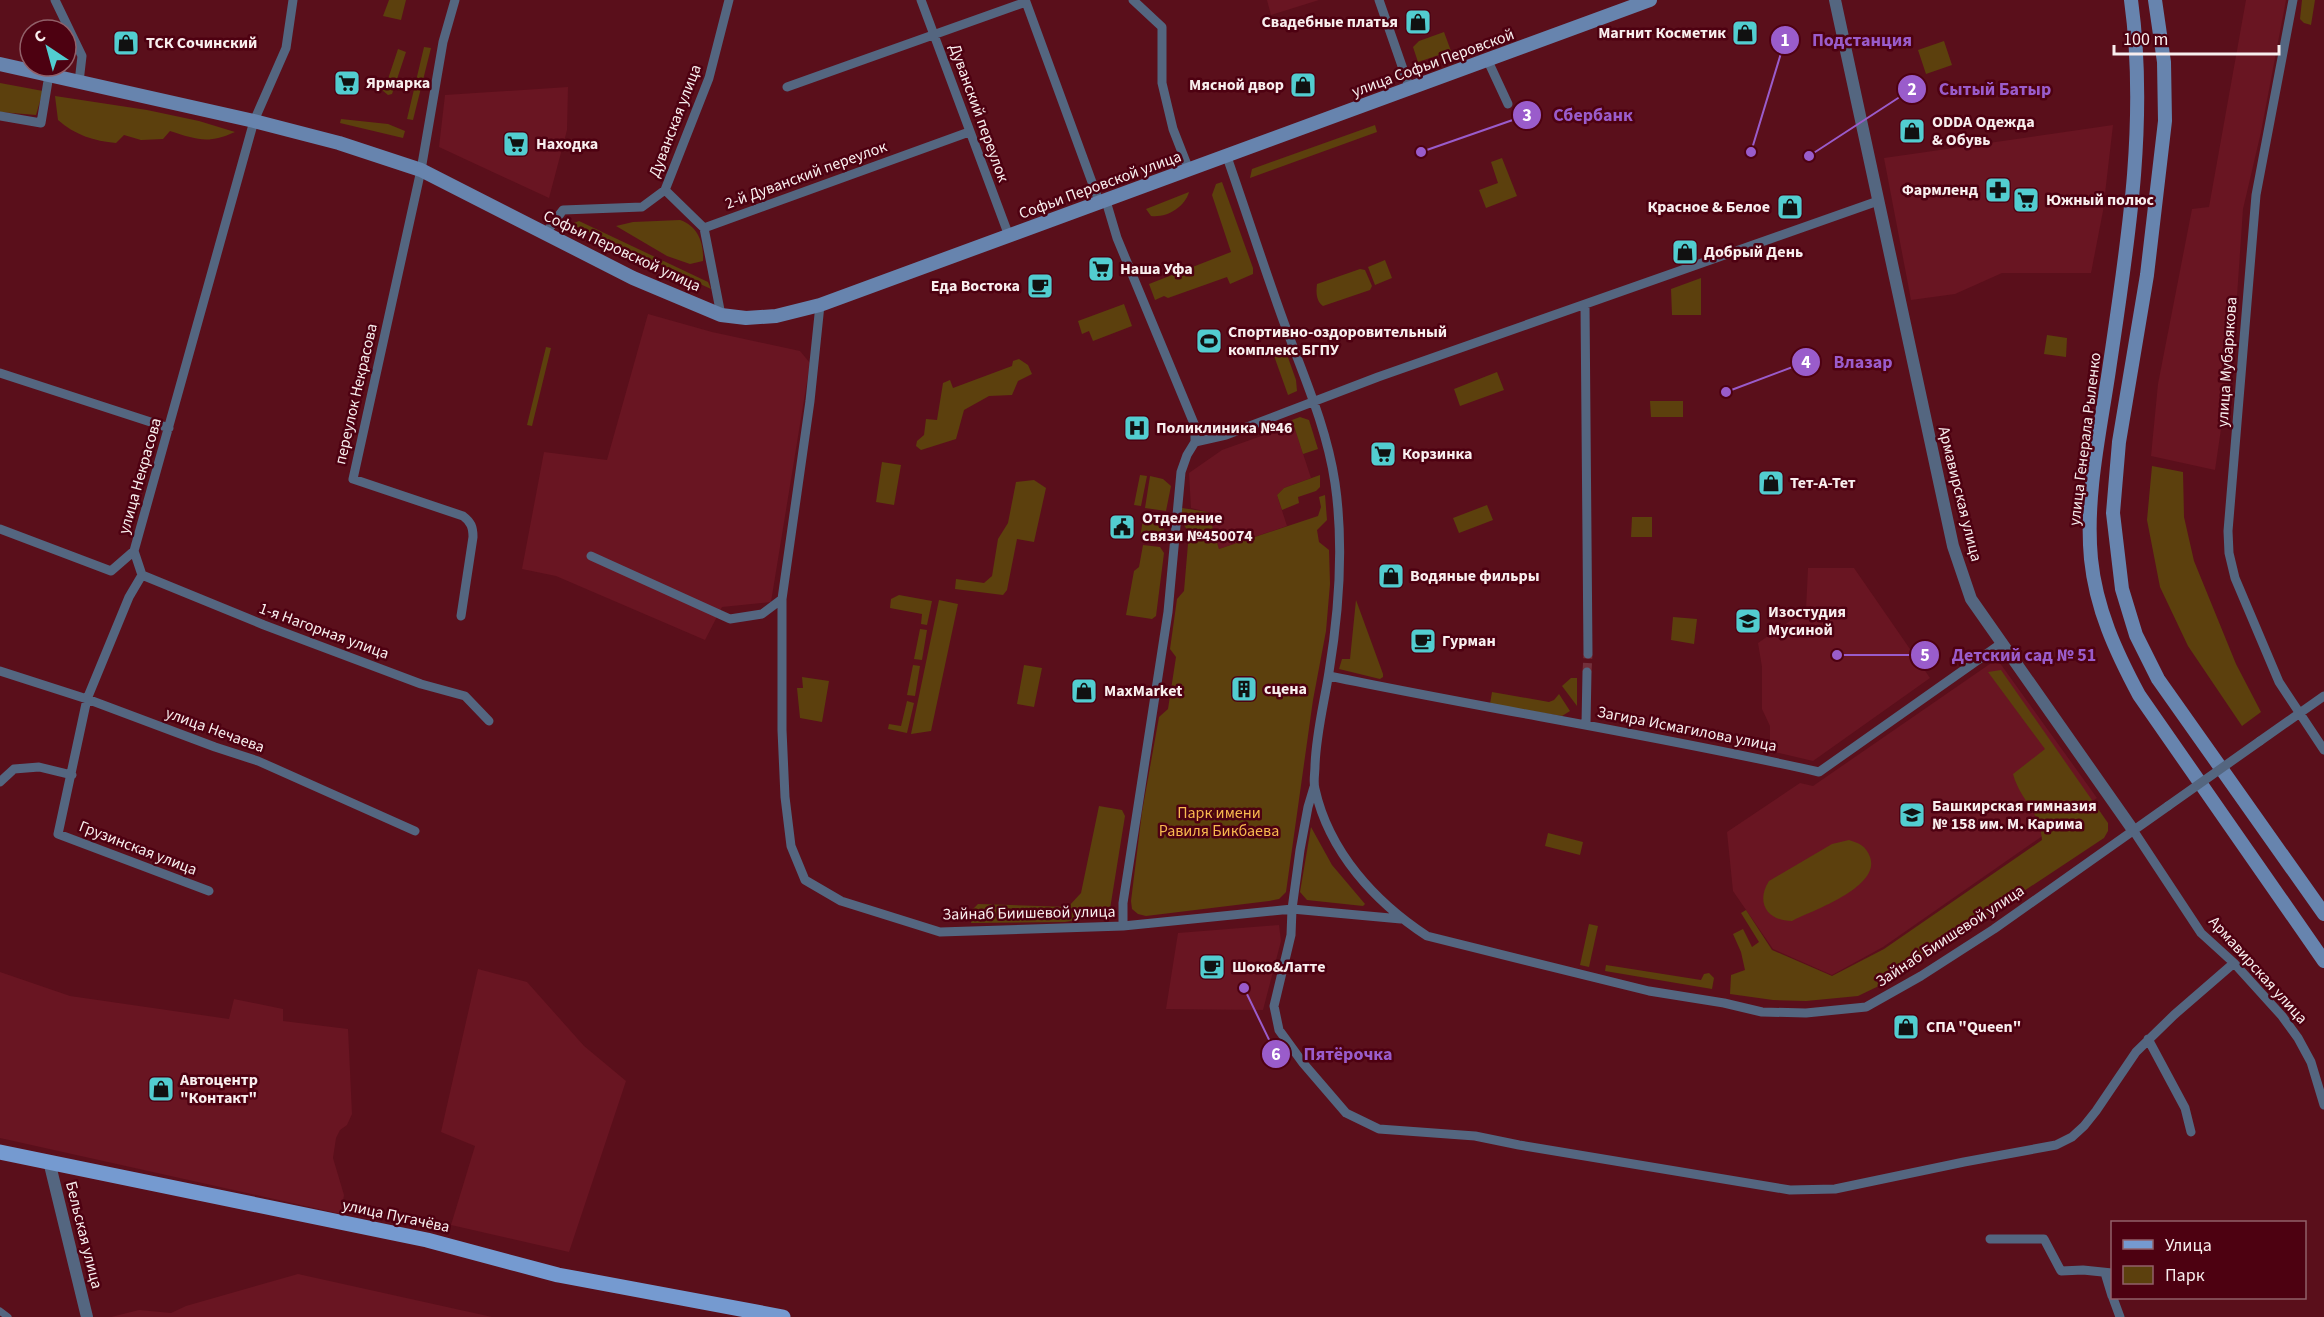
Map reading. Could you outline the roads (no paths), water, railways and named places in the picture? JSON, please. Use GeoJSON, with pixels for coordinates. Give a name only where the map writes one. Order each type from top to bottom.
{"type":"FeatureCollection","features":[{"type":"Feature","properties":{"kind":"main road","name":"улица Софьи Перовской"},"geometry":{"type":"LineString","coordinates":[[1227,157],[1650,0]]}},
{"type":"Feature","properties":{"kind":"main road","name":"улица Генерала Рыленко"},"geometry":{"type":"LineString","coordinates":[[2131,0],[2138,74],[2137,132],[2124,270],[2099,435],[2091,507],[2091,559],[2100,605],[2115,650],[2139,695],[2324,961]]}},
{"type":"Feature","properties":{"kind":"main road","name":"улица Генерала Рыленко"},"geometry":{"type":"LineString","coordinates":[[2155,0],[2164,62],[2165,121],[2148,275],[2119,442],[2113,513],[2122,589],[2136,635],[2158,679],[2324,914]]}},
{"type":"Feature","properties":{"kind":"main road","name":"Софьи Перовской улица"},"geometry":{"type":"LineString","coordinates":[[0,63],[18,67]]}},
{"type":"Feature","properties":{"kind":"main road","name":"Софьи Перовской улица"},"geometry":{"type":"LineString","coordinates":[[62,78],[254,121],[339,143],[421,170],[633,278],[721,315],[746,318],[776,316],[820,305],[1227,157]]}},
{"type":"Feature","properties":{"kind":"main road","name":"улица Пугачёва"},"geometry":{"type":"LineString","coordinates":[[0,1152],[427,1240],[558,1275],[727,1311],[783,1317]]}},
{"type":"Feature","properties":{"kind":"street"},"geometry":{"type":"LineString","coordinates":[[55,0],[82,56],[79,82]]}},
{"type":"Feature","properties":{"kind":"street","name":"улица Некрасова"},"geometry":{"type":"LineString","coordinates":[[142,575],[134,551],[254,121],[286,48],[293,0]]}},
{"type":"Feature","properties":{"kind":"street"},"geometry":{"type":"LineString","coordinates":[[421,170],[443,42],[455,0]]}},
{"type":"Feature","properties":{"kind":"street","name":"Дуванская улица"},"geometry":{"type":"LineString","coordinates":[[545,234],[563,210],[642,207],[665,190],[709,78],[729,0]]}},
{"type":"Feature","properties":{"kind":"street","name":"Дуванский переулок"},"geometry":{"type":"LineString","coordinates":[[921,0],[1009,236]]}},
{"type":"Feature","properties":{"kind":"street"},"geometry":{"type":"LineString","coordinates":[[1133,0],[1162,27],[1162,83],[1173,129],[1189,170]]}},
{"type":"Feature","properties":{"kind":"street"},"geometry":{"type":"LineString","coordinates":[[1379,0],[1410,89]]}},
{"type":"Feature","properties":{"kind":"street","name":"Армавирская улица"},"geometry":{"type":"LineString","coordinates":[[1835,0],[1953,546],[1971,599],[2133,830],[2201,933],[2234,963],[2282,1016],[2298,1038],[2311,1062],[2324,1105]]}},
{"type":"Feature","properties":{"kind":"street","name":"улица Мубарякова"},"geometry":{"type":"LineString","coordinates":[[2293,0],[2256,195],[2228,531],[2229,552],[2235,578],[2279,682],[2324,750]]}},
{"type":"Feature","properties":{"kind":"street"},"geometry":{"type":"LineString","coordinates":[[787,87],[933,33],[1026,2],[1103,203],[1195,426],[1195,442],[1186,455],[1181,472],[1168,612],[1123,903],[1123,926]]}},
{"type":"Feature","properties":{"kind":"street"},"geometry":{"type":"LineString","coordinates":[[1488,61],[1508,104]]}},
{"type":"Feature","properties":{"kind":"street"},"geometry":{"type":"LineString","coordinates":[[0,116],[41,123],[48,78]]}},
{"type":"Feature","properties":{"kind":"street","name":"2-й Дуванский переулок"},"geometry":{"type":"LineString","coordinates":[[704,228],[969,132]]}},
{"type":"Feature","properties":{"kind":"street","name":"Зайнаб Биишевой улица"},"geometry":{"type":"LineString","coordinates":[[1227,157],[1314,401],[1327,442],[1335,484],[1340,544],[1335,634],[1315,748],[1314,787],[1336,844],[1364,883],[1401,919],[1427,936],[1649,991],[1725,1003],[1762,1012],[1806,1013],[1866,1007],[1952,957],[2324,696]]}},
{"type":"Feature","properties":{"kind":"street","name":"переулок Некрасова"},"geometry":{"type":"LineString","coordinates":[[421,170],[353,479],[463,516],[468,520],[473,530],[473,537],[461,616]]}},
{"type":"Feature","properties":{"kind":"street"},"geometry":{"type":"LineString","coordinates":[[665,190],[704,228],[721,315]]}},
{"type":"Feature","properties":{"kind":"street"},"geometry":{"type":"LineString","coordinates":[[1195,442],[1226,435],[1314,401],[1878,201]]}},
{"type":"Feature","properties":{"kind":"street","name":"Зайнаб Биишевой улица"},"geometry":{"type":"LineString","coordinates":[[820,305],[810,401],[782,599],[782,726],[785,797],[791,846],[805,880],[841,901],[940,932],[1123,926],[1292,909],[1401,919]]}},
{"type":"Feature","properties":{"kind":"street"},"geometry":{"type":"LineString","coordinates":[[1585,305],[1588,654]]}},
{"type":"Feature","properties":{"kind":"street"},"geometry":{"type":"LineString","coordinates":[[0,373],[169,428]]}},
{"type":"Feature","properties":{"kind":"street"},"geometry":{"type":"LineString","coordinates":[[0,529],[111,571],[134,551]]}},
{"type":"Feature","properties":{"kind":"street"},"geometry":{"type":"LineString","coordinates":[[591,556],[730,619],[762,614],[782,599]]}},
{"type":"Feature","properties":{"kind":"street"},"geometry":{"type":"LineString","coordinates":[[0,782],[14,769],[39,767],[72,775],[87,699],[129,597],[142,575]]}},
{"type":"Feature","properties":{"kind":"street","name":"1-я Нагорная улица"},"geometry":{"type":"LineString","coordinates":[[142,575],[264,625],[422,684],[465,696],[489,721]]}},
{"type":"Feature","properties":{"kind":"street","name":"Загира Исмагилова улица"},"geometry":{"type":"LineString","coordinates":[[1329,676],[1819,771],[2002,643]]}},
{"type":"Feature","properties":{"kind":"street","name":"улица Нечаева"},"geometry":{"type":"LineString","coordinates":[[0,671],[87,699],[258,761],[415,831]]}},
{"type":"Feature","properties":{"kind":"street"},"geometry":{"type":"LineString","coordinates":[[1586,724],[1587,672]]}},
{"type":"Feature","properties":{"kind":"street","name":"Грузинская улица"},"geometry":{"type":"LineString","coordinates":[[72,775],[57,834],[209,891]]}},
{"type":"Feature","properties":{"kind":"street"},"geometry":{"type":"LineString","coordinates":[[1314,787],[1308,807],[1292,909],[1291,935],[1274,1006],[1279,1030],[1303,1063],[1346,1113],[1379,1129],[1475,1136],[1790,1190],[1835,1189],[1964,1161],[2056,1145],[2072,1137],[2084,1126],[2136,1052],[2148,1039],[2234,963]]}},
{"type":"Feature","properties":{"kind":"street"},"geometry":{"type":"LineString","coordinates":[[2148,1039],[2185,1108],[2191,1132]]}},
{"type":"Feature","properties":{"kind":"street","name":"Бельская улица"},"geometry":{"type":"LineString","coordinates":[[48,1161],[87,1317]]}},
{"type":"Feature","properties":{"kind":"street"},"geometry":{"type":"LineString","coordinates":[[1990,1239],[2044,1239],[2061,1271],[2083,1270],[2109,1273]]}},
{"type":"Feature","properties":{"kind":"street"},"geometry":{"type":"LineString","coordinates":[[2114,1299],[2120,1317]]}},
{"type":"Feature","properties":{"kind":"street"},"geometry":{"type":"LineString","coordinates":[[0,1311],[8,1317]]}},
{"type":"Feature","properties":{"kind":"tunnel"},"geometry":{"type":"LineString","coordinates":[[1587,672],[1588,654]]}},
{"type":"Feature","properties":{"kind":"place","name":"Свадебные платья"},"geometry":{"type":"Point","coordinates":[1418,22]}},
{"type":"Feature","properties":{"kind":"place","name":"Магнит Косметик"},"geometry":{"type":"Point","coordinates":[1745,33]}},
{"type":"Feature","properties":{"kind":"place","name":"ТСК Сочинский"},"geometry":{"type":"Point","coordinates":[126,43]}},
{"type":"Feature","properties":{"kind":"place","name":"Ярмарка"},"geometry":{"type":"Point","coordinates":[347,83]}},
{"type":"Feature","properties":{"kind":"place","name":"Мясной двор"},"geometry":{"type":"Point","coordinates":[1303,85]}},
{"type":"Feature","properties":{"kind":"place","name":"ODDA Одежда & Обувь"},"geometry":{"type":"Point","coordinates":[1912,131]}},
{"type":"Feature","properties":{"kind":"place","name":"Находка"},"geometry":{"type":"Point","coordinates":[516,144]}},
{"type":"Feature","properties":{"kind":"place","name":"Сбербанк"},"geometry":{"type":"Point","coordinates":[1421,152]}},
{"type":"Feature","properties":{"kind":"place","name":"Подстанция"},"geometry":{"type":"Point","coordinates":[1751,152]}},
{"type":"Feature","properties":{"kind":"place","name":"Сытый Батыр"},"geometry":{"type":"Point","coordinates":[1809,156]}},
{"type":"Feature","properties":{"kind":"place","name":"Фармленд"},"geometry":{"type":"Point","coordinates":[1998,190]}},
{"type":"Feature","properties":{"kind":"place","name":"Южный полюс"},"geometry":{"type":"Point","coordinates":[2026,200]}},
{"type":"Feature","properties":{"kind":"place","name":"Красное & Белое"},"geometry":{"type":"Point","coordinates":[1790,207]}},
{"type":"Feature","properties":{"kind":"place","name":"Добрый День"},"geometry":{"type":"Point","coordinates":[1685,252]}},
{"type":"Feature","properties":{"kind":"place","name":"Наша Уфа"},"geometry":{"type":"Point","coordinates":[1101,269]}},
{"type":"Feature","properties":{"kind":"place","name":"Еда Востока"},"geometry":{"type":"Point","coordinates":[1040,286]}},
{"type":"Feature","properties":{"kind":"place","name":"Спортивно-оздоровительный комплекс БГПУ"},"geometry":{"type":"Point","coordinates":[1209,341]}},
{"type":"Feature","properties":{"kind":"place","name":"Влазар"},"geometry":{"type":"Point","coordinates":[1726,392]}},
{"type":"Feature","properties":{"kind":"place","name":"Поликлиника №46"},"geometry":{"type":"Point","coordinates":[1137,428]}},
{"type":"Feature","properties":{"kind":"place","name":"Корзинка"},"geometry":{"type":"Point","coordinates":[1383,454]}},
{"type":"Feature","properties":{"kind":"place","name":"Тет-А-Тет"},"geometry":{"type":"Point","coordinates":[1771,483]}},
{"type":"Feature","properties":{"kind":"place","name":"Отделение связи №450074"},"geometry":{"type":"Point","coordinates":[1122,527]}},
{"type":"Feature","properties":{"kind":"place","name":"Водяные фильры"},"geometry":{"type":"Point","coordinates":[1391,576]}},
{"type":"Feature","properties":{"kind":"place","name":"Изостудия Мусиной"},"geometry":{"type":"Point","coordinates":[1748,621]}},
{"type":"Feature","properties":{"kind":"place","name":"Гурман"},"geometry":{"type":"Point","coordinates":[1423,641]}},
{"type":"Feature","properties":{"kind":"place","name":"Детский сад № 51"},"geometry":{"type":"Point","coordinates":[1837,655]}},
{"type":"Feature","properties":{"kind":"place","name":"сцена"},"geometry":{"type":"Point","coordinates":[1244,689]}},
{"type":"Feature","properties":{"kind":"place","name":"MaxMarket"},"geometry":{"type":"Point","coordinates":[1084,691]}},
{"type":"Feature","properties":{"kind":"place","name":"Башкирская гимназия № 158 им. М. Карима"},"geometry":{"type":"Point","coordinates":[1912,815]}},
{"type":"Feature","properties":{"kind":"place","name":"Шоко&Латте"},"geometry":{"type":"Point","coordinates":[1212,967]}},
{"type":"Feature","properties":{"kind":"place","name":"Пятёрочка"},"geometry":{"type":"Point","coordinates":[1244,988]}},
{"type":"Feature","properties":{"kind":"place","name":"СПА \"Queen\""},"geometry":{"type":"Point","coordinates":[1906,1027]}},
{"type":"Feature","properties":{"kind":"place","name":"Автоцентр \"Контакт\""},"geometry":{"type":"Point","coordinates":[161,1089]}},
{"type":"Feature","properties":{"kind":"park label","name":"Парк имени Равиля Бикбаева"},"geometry":{"type":"Point","coordinates":[1219,822]}}]}
